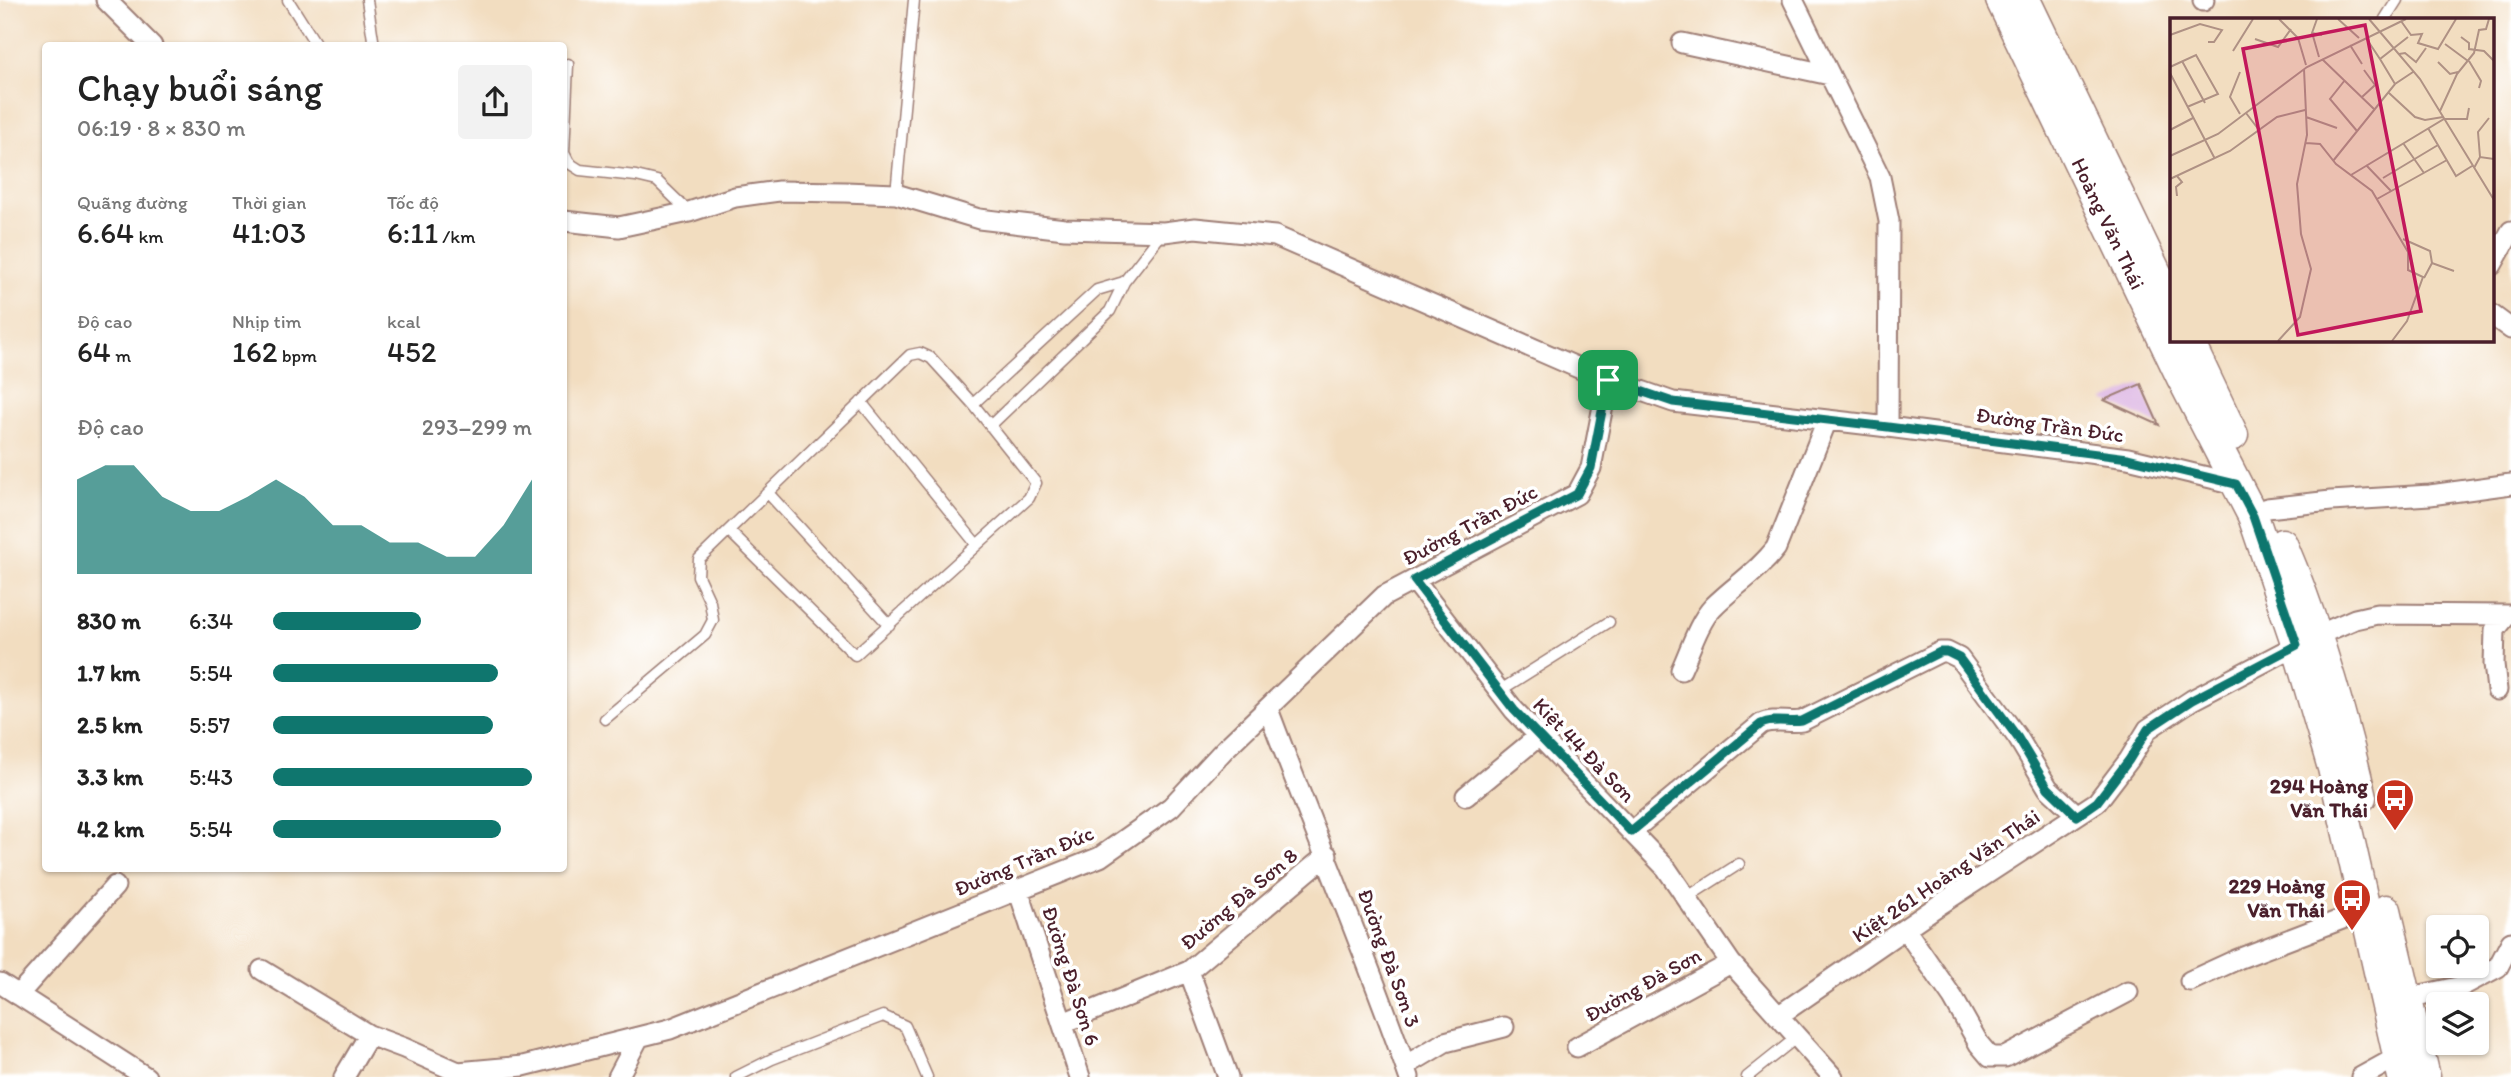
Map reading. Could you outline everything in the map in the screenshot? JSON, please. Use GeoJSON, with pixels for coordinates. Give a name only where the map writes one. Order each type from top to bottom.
{"type":"FeatureCollection","features":[{"type":"Feature","properties":{"kind":"main road","name":"Hoàng Văn Thái"},"geometry":{"type":"LineString","coordinates":[[2001,0],[2182,378],[2245,482]]}},
{"type":"Feature","properties":{"kind":"main road"},"geometry":{"type":"LineString","coordinates":[[2025,0],[2170,302]]}},
{"type":"Feature","properties":{"kind":"main road"},"geometry":{"type":"LineString","coordinates":[[2188,341],[2245,482],[2253,516],[2348,738],[2425,1077]]}},
{"type":"Feature","properties":{"kind":"main road"},"geometry":{"type":"LineString","coordinates":[[2245,482],[2267,508],[2308,640],[2333,768],[2401,1066]]}},
{"type":"Feature","properties":{"kind":"street"},"geometry":{"type":"LineString","coordinates":[[106,0],[148,42]]}},
{"type":"Feature","properties":{"kind":"street"},"geometry":{"type":"LineString","coordinates":[[1799,2],[1830,75],[1880,177],[1889,221],[1888,427]]}},
{"type":"Feature","properties":{"kind":"street"},"geometry":{"type":"LineString","coordinates":[[1682,43],[1830,75]]}},
{"type":"Feature","properties":{"kind":"street","name":"Đường Trần Đức"},"geometry":{"type":"LineString","coordinates":[[567,221],[619,227],[689,212],[735,197],[779,191],[897,194],[979,219],[1065,229],[1164,232],[1195,228],[1275,236],[1608,380],[1673,402],[2128,458],[2245,482]]}},
{"type":"Feature","properties":{"kind":"street"},"geometry":{"type":"LineString","coordinates":[[2494,261],[2511,231]]}},
{"type":"Feature","properties":{"kind":"street"},"geometry":{"type":"LineString","coordinates":[[2494,316],[2511,329]]}},
{"type":"Feature","properties":{"kind":"street","name":"Đường Trần Đức"},"geometry":{"type":"LineString","coordinates":[[262,970],[369,1035],[404,1048],[457,1074],[523,1066],[670,1029],[1100,857],[1171,807],[1384,596],[1577,494],[1591,468],[1608,380]]}},
{"type":"Feature","properties":{"kind":"street"},"geometry":{"type":"LineString","coordinates":[[1681,670],[1712,608],[1763,565],[1776,548],[1827,420]]}},
{"type":"Feature","properties":{"kind":"street"},"geometry":{"type":"LineString","coordinates":[[2267,508],[2430,495],[2511,484]]}},
{"type":"Feature","properties":{"kind":"street","name":"Kiệt 44 Đà Sơn"},"geometry":{"type":"LineString","coordinates":[[1414,580],[1499,691],[1666,868],[1731,963],[1833,1077]]}},
{"type":"Feature","properties":{"kind":"street","name":"Kiệt 261 Hoàng Văn Thái"},"geometry":{"type":"LineString","coordinates":[[1778,1016],[2097,802],[2129,760],[2148,729],[2192,700],[2308,640],[2355,619],[2377,614],[2509,615]]}},
{"type":"Feature","properties":{"kind":"street"},"geometry":{"type":"LineString","coordinates":[[2497,690],[2494,664],[2495,630],[2509,615]]}},
{"type":"Feature","properties":{"kind":"street"},"geometry":{"type":"LineString","coordinates":[[1631,832],[1767,720],[1789,723],[1802,721],[1933,653],[1947,652],[1959,658],[2018,738],[2048,788],[2077,816]]}},
{"type":"Feature","properties":{"kind":"street","name":"Đường Đà Sơn 3"},"geometry":{"type":"LineString","coordinates":[[1268,709],[1407,1072]]}},
{"type":"Feature","properties":{"kind":"street"},"geometry":{"type":"LineString","coordinates":[[1466,796],[1539,736]]}},
{"type":"Feature","properties":{"kind":"street","name":"Đường Đà Sơn 8"},"geometry":{"type":"LineString","coordinates":[[1063,1023],[1189,971],[1326,855]]}},
{"type":"Feature","properties":{"kind":"street"},"geometry":{"type":"LineString","coordinates":[[18,995],[115,886]]}},
{"type":"Feature","properties":{"kind":"street","name":"Đường Đà Sơn 6"},"geometry":{"type":"LineString","coordinates":[[1018,889],[1080,1077]]}},
{"type":"Feature","properties":{"kind":"street"},"geometry":{"type":"LineString","coordinates":[[2190,981],[2238,959],[2365,910]]}},
{"type":"Feature","properties":{"kind":"street"},"geometry":{"type":"LineString","coordinates":[[1905,929],[1990,1057],[2005,1057],[2128,992]]}},
{"type":"Feature","properties":{"kind":"street"},"geometry":{"type":"LineString","coordinates":[[2407,998],[2462,986],[2498,967],[2511,942]]}},
{"type":"Feature","properties":{"kind":"street","name":"Đường Đà Sơn"},"geometry":{"type":"LineString","coordinates":[[1577,1047],[1731,963]]}},
{"type":"Feature","properties":{"kind":"street"},"geometry":{"type":"LineString","coordinates":[[1189,971],[1228,1077]]}},
{"type":"Feature","properties":{"kind":"street"},"geometry":{"type":"LineString","coordinates":[[0,984],[146,1077]]}},
{"type":"Feature","properties":{"kind":"street"},"geometry":{"type":"LineString","coordinates":[[1407,1072],[1445,1042],[1504,1027]]}},
{"type":"Feature","properties":{"kind":"street"},"geometry":{"type":"LineString","coordinates":[[344,1077],[369,1035]]}},
{"type":"Feature","properties":{"kind":"street"},"geometry":{"type":"LineString","coordinates":[[618,1077],[639,1037]]}},
{"type":"Feature","properties":{"kind":"street"},"geometry":{"type":"LineString","coordinates":[[2361,1077],[2401,1066]]}},
{"type":"Feature","properties":{"kind":"lane"},"geometry":{"type":"LineString","coordinates":[[288,0],[314,42]]}},
{"type":"Feature","properties":{"kind":"lane"},"geometry":{"type":"LineString","coordinates":[[367,0],[373,42]]}},
{"type":"Feature","properties":{"kind":"lane"},"geometry":{"type":"LineString","coordinates":[[897,194],[914,0]]}},
{"type":"Feature","properties":{"kind":"lane"},"geometry":{"type":"LineString","coordinates":[[2386,18],[2397,0]]}},
{"type":"Feature","properties":{"kind":"lane"},"geometry":{"type":"LineString","coordinates":[[567,86],[568,64]]}},
{"type":"Feature","properties":{"kind":"lane"},"geometry":{"type":"LineString","coordinates":[[567,159],[580,170],[657,181],[689,212]]}},
{"type":"Feature","properties":{"kind":"lane"},"geometry":{"type":"LineString","coordinates":[[990,426],[1110,311],[1124,282],[1164,232]]}},
{"type":"Feature","properties":{"kind":"lane"},"geometry":{"type":"LineString","coordinates":[[973,404],[1097,290],[1124,282]]}},
{"type":"Feature","properties":{"kind":"lane"},"geometry":{"type":"LineString","coordinates":[[605,719],[705,635],[713,620],[710,602],[698,576],[699,559],[910,355],[920,353],[931,358],[973,404],[1036,483],[1029,498],[855,655],[729,531]]}},
{"type":"Feature","properties":{"kind":"lane"},"geometry":{"type":"LineString","coordinates":[[861,402],[977,545]]}},
{"type":"Feature","properties":{"kind":"lane"},"geometry":{"type":"LineString","coordinates":[[768,493],[889,625]]}},
{"type":"Feature","properties":{"kind":"lane"},"geometry":{"type":"LineString","coordinates":[[1499,691],[1609,622]]}},
{"type":"Feature","properties":{"kind":"lane"},"geometry":{"type":"LineString","coordinates":[[1686,898],[1739,864]]}},
{"type":"Feature","properties":{"kind":"lane"},"geometry":{"type":"LineString","coordinates":[[736,1077],[772,1059],[883,1016],[905,1026],[927,1077]]}},
{"type":"Feature","properties":{"kind":"lane"},"geometry":{"type":"LineString","coordinates":[[1747,1077],[1797,1037]]}},
{"type":"Feature","properties":{"kind":"building"},"geometry":{"type":"Polygon","coordinates":[[[2141,384],[2146,396],[2159,425],[2104,400],[2141,384]]]}},
{"type":"Feature","properties":{"kind":"place","name":"294 Hoàng Văn Thái"},"geometry":{"type":"Point","coordinates":[2395,832]}},
{"type":"Feature","properties":{"kind":"place","name":"229 Hoàng Văn Thái"},"geometry":{"type":"Point","coordinates":[2352,932]}},
{"type":"Feature","properties":{"kind":"route"},"geometry":{"type":"LineString","coordinates":[[1608,380],[1673,402],[2128,458],[2236,484],[2253,516],[2297,645],[2192,700],[2148,729],[2129,760],[2097,802],[2077,816],[2048,788],[2018,738],[1959,658],[1947,652],[1940,652],[1933,653],[1802,721],[1789,723],[1767,720],[1631,832],[1514,710],[1414,580],[1577,494],[1591,468],[1608,380]]}}]}
